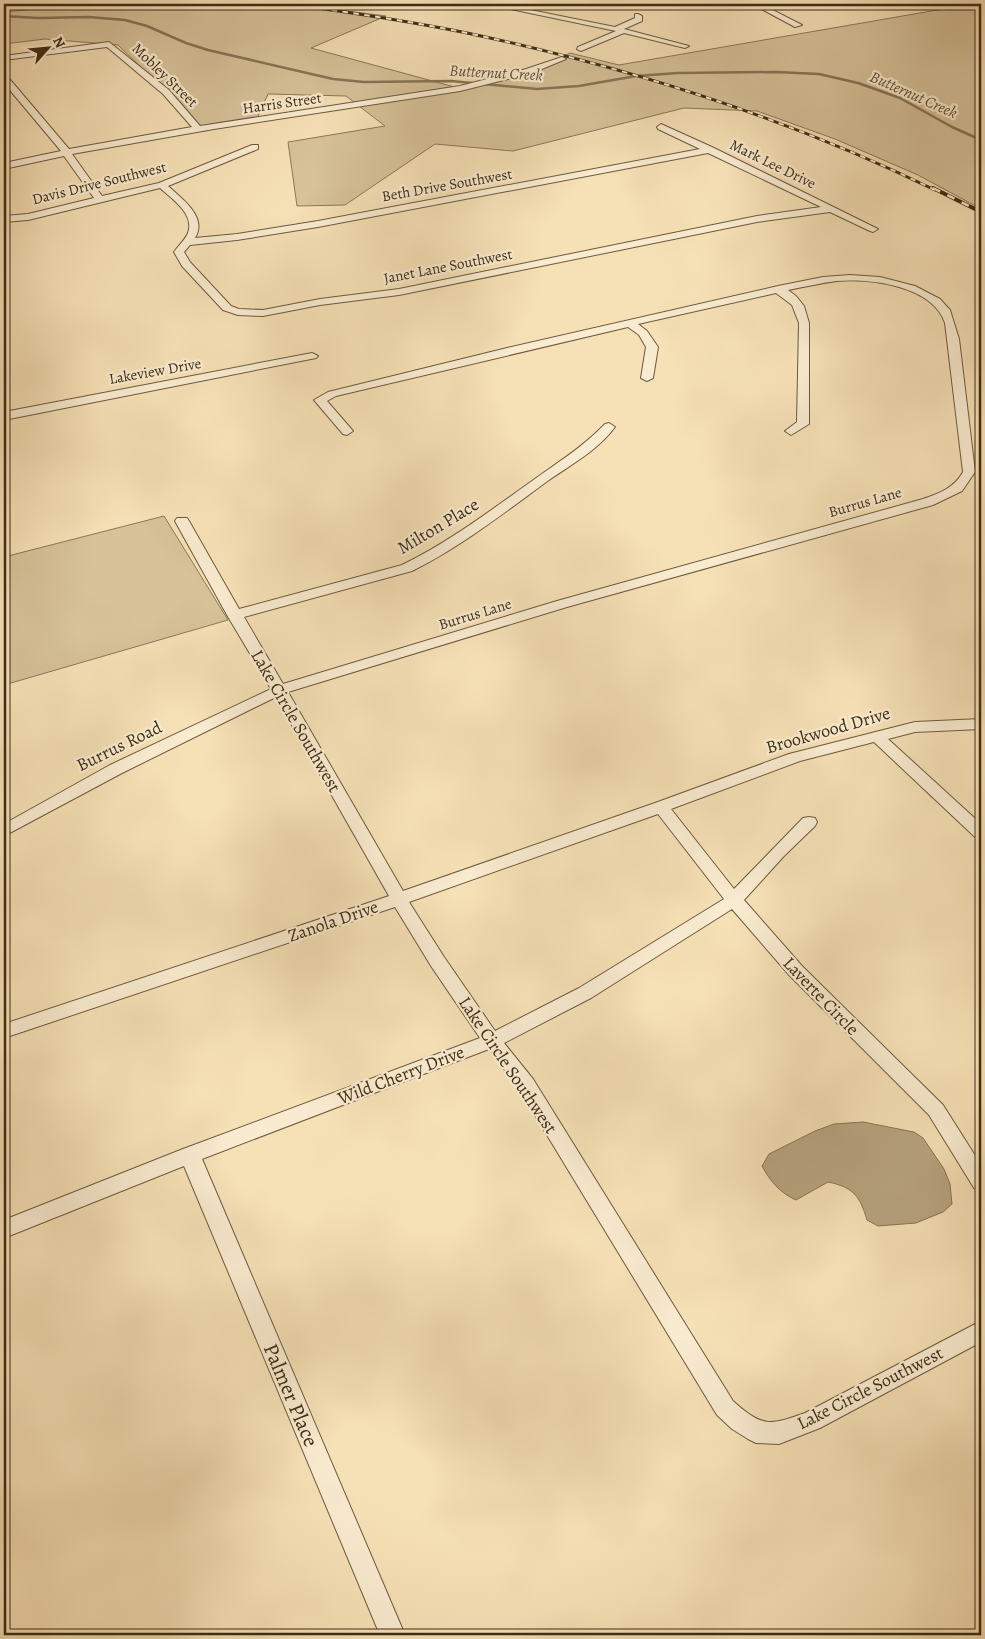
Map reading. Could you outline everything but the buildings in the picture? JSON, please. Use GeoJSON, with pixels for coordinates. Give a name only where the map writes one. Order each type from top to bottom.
{"type":"FeatureCollection","features":[{"type":"Feature","properties":{"kind":"street"},"geometry":{"type":"LineString","coordinates":[[26,4],[61,5]]}},
{"type":"Feature","properties":{"kind":"street"},"geometry":{"type":"LineString","coordinates":[[490,4],[508,5],[685,46]]}},
{"type":"Feature","properties":{"kind":"street"},"geometry":{"type":"LineString","coordinates":[[756,4],[798,25]]}},
{"type":"Feature","properties":{"kind":"street"},"geometry":{"type":"LineString","coordinates":[[581,49],[639,20],[638,16]]}},
{"type":"Feature","properties":{"kind":"street","name":"Mobley Street"},"geometry":{"type":"LineString","coordinates":[[4,58],[109,44],[166,92],[199,130]]}},
{"type":"Feature","properties":{"kind":"street","name":"Harris Street"},"geometry":{"type":"LineString","coordinates":[[4,166],[199,130],[456,89],[516,76],[562,59]]}},
{"type":"Feature","properties":{"kind":"street"},"geometry":{"type":"LineString","coordinates":[[4,78],[67,153],[100,200]]}},
{"type":"Feature","properties":{"kind":"street","name":"Mark Lee Drive"},"geometry":{"type":"LineString","coordinates":[[661,127],[872,229]]}},
{"type":"Feature","properties":{"kind":"street","name":"Davis Drive Southwest"},"geometry":{"type":"LineString","coordinates":[[4,220],[28,217],[162,185],[255,147]]}},
{"type":"Feature","properties":{"kind":"street","name":"Beth Drive Southwest"},"geometry":{"type":"LineString","coordinates":[[186,242],[237,237],[328,222],[711,150]]}},
{"type":"Feature","properties":{"kind":"street","name":"Janet Lane Southwest"},"geometry":{"type":"LineString","coordinates":[[162,185],[189,212],[194,222],[194,232],[178,252],[186,264],[227,308],[250,314],[320,302],[399,292],[757,219],[831,209]]}},
{"type":"Feature","properties":{"kind":"street","name":"Burrus Lane"},"geometry":{"type":"LineString","coordinates":[[255,702],[280,690],[562,604],[928,502],[950,493],[964,484],[969,472],[953,336],[945,310],[933,298],[922,291],[891,282],[865,278],[839,278],[778,289]]}},
{"type":"Feature","properties":{"kind":"street"},"geometry":{"type":"LineString","coordinates":[[347,431],[320,400],[332,394],[778,289],[796,301],[802,310],[804,322],[803,424],[791,431]]}},
{"type":"Feature","properties":{"kind":"street"},"geometry":{"type":"LineString","coordinates":[[630,323],[643,333],[652,347],[647,378]]}},
{"type":"Feature","properties":{"kind":"street","name":"Lakeview Drive"},"geometry":{"type":"LineString","coordinates":[[4,416],[312,356]]}},
{"type":"Feature","properties":{"kind":"street","name":"Milton Place"},"geometry":{"type":"LineString","coordinates":[[234,615],[407,568],[424,560],[456,541],[577,454],[609,427]]}},
{"type":"Feature","properties":{"kind":"street","name":"Lake Circle Southwest"},"geometry":{"type":"LineString","coordinates":[[182,521],[397,898],[491,1040],[526,1084],[725,1408],[740,1422],[756,1432],[779,1433],[812,1421],[981,1331]]}},
{"type":"Feature","properties":{"kind":"street","name":"Burrus Road"},"geometry":{"type":"LineString","coordinates":[[4,832],[116,769],[255,702]]}},
{"type":"Feature","properties":{"kind":"street","name":"Brookwood Drive"},"geometry":{"type":"LineString","coordinates":[[661,807],[795,757],[914,727],[981,724]]}},
{"type":"Feature","properties":{"kind":"street"},"geometry":{"type":"LineString","coordinates":[[876,736],[981,832]]}},
{"type":"Feature","properties":{"kind":"street","name":"Zanola Drive"},"geometry":{"type":"LineString","coordinates":[[4,1030],[342,919],[397,898],[661,807]]}},
{"type":"Feature","properties":{"kind":"street","name":"Laverte Circle"},"geometry":{"type":"LineString","coordinates":[[661,807],[734,900],[796,971],[936,1110],[981,1182]]}},
{"type":"Feature","properties":{"kind":"street","name":"Wild Cherry Drive"},"geometry":{"type":"LineString","coordinates":[[4,1229],[190,1155],[491,1040],[585,993],[734,900],[778,852],[809,822]]}},
{"type":"Feature","properties":{"kind":"street","name":"Palmer Place"},"geometry":{"type":"LineString","coordinates":[[190,1155],[392,1635]]}},
{"type":"Feature","properties":{"kind":"shaded area"},"geometry":{"type":"Polygon","coordinates":[[[89,4],[292,4],[386,16],[311,48],[462,89],[532,70],[570,53],[619,65],[981,4],[981,209],[918,175],[835,139],[757,111],[684,108],[513,151],[435,144],[345,205],[297,206],[288,142],[385,126],[346,96],[268,94],[256,121],[201,130],[191,115],[118,45],[45,39],[4,44],[4,12],[89,4]]]}},
{"type":"Feature","properties":{"kind":"shaded area"},"geometry":{"type":"Polygon","coordinates":[[[164,516],[228,620],[4,685],[4,557],[164,516]]]}},
{"type":"Feature","properties":{"kind":"shaded area"},"geometry":{"type":"Polygon","coordinates":[[[863,1122],[914,1132],[923,1138],[944,1169],[950,1184],[952,1204],[943,1212],[916,1223],[878,1226],[867,1220],[858,1199],[844,1187],[828,1182],[796,1200],[776,1186],[762,1166],[769,1154],[815,1131],[834,1124],[863,1122]]]}},
{"type":"Feature","properties":{"kind":"waterway","name":"Butternut Creek"},"geometry":{"type":"LineString","coordinates":[[4,16],[38,18],[89,17],[125,20],[147,26],[186,43],[208,50],[333,79],[364,82],[451,81],[537,89],[579,86],[636,76],[678,73],[776,72],[819,74],[858,83],[900,98],[952,127],[981,140]]}},
{"type":"Feature","properties":{"kind":"railway"},"geometry":{"type":"LineString","coordinates":[[288,4],[378,17],[467,33],[587,62],[647,79],[706,97],[822,140],[935,190]]}},
{"type":"Feature","properties":{"kind":"railway"},"geometry":{"type":"LineString","coordinates":[[933,188],[981,212]]}}]}
